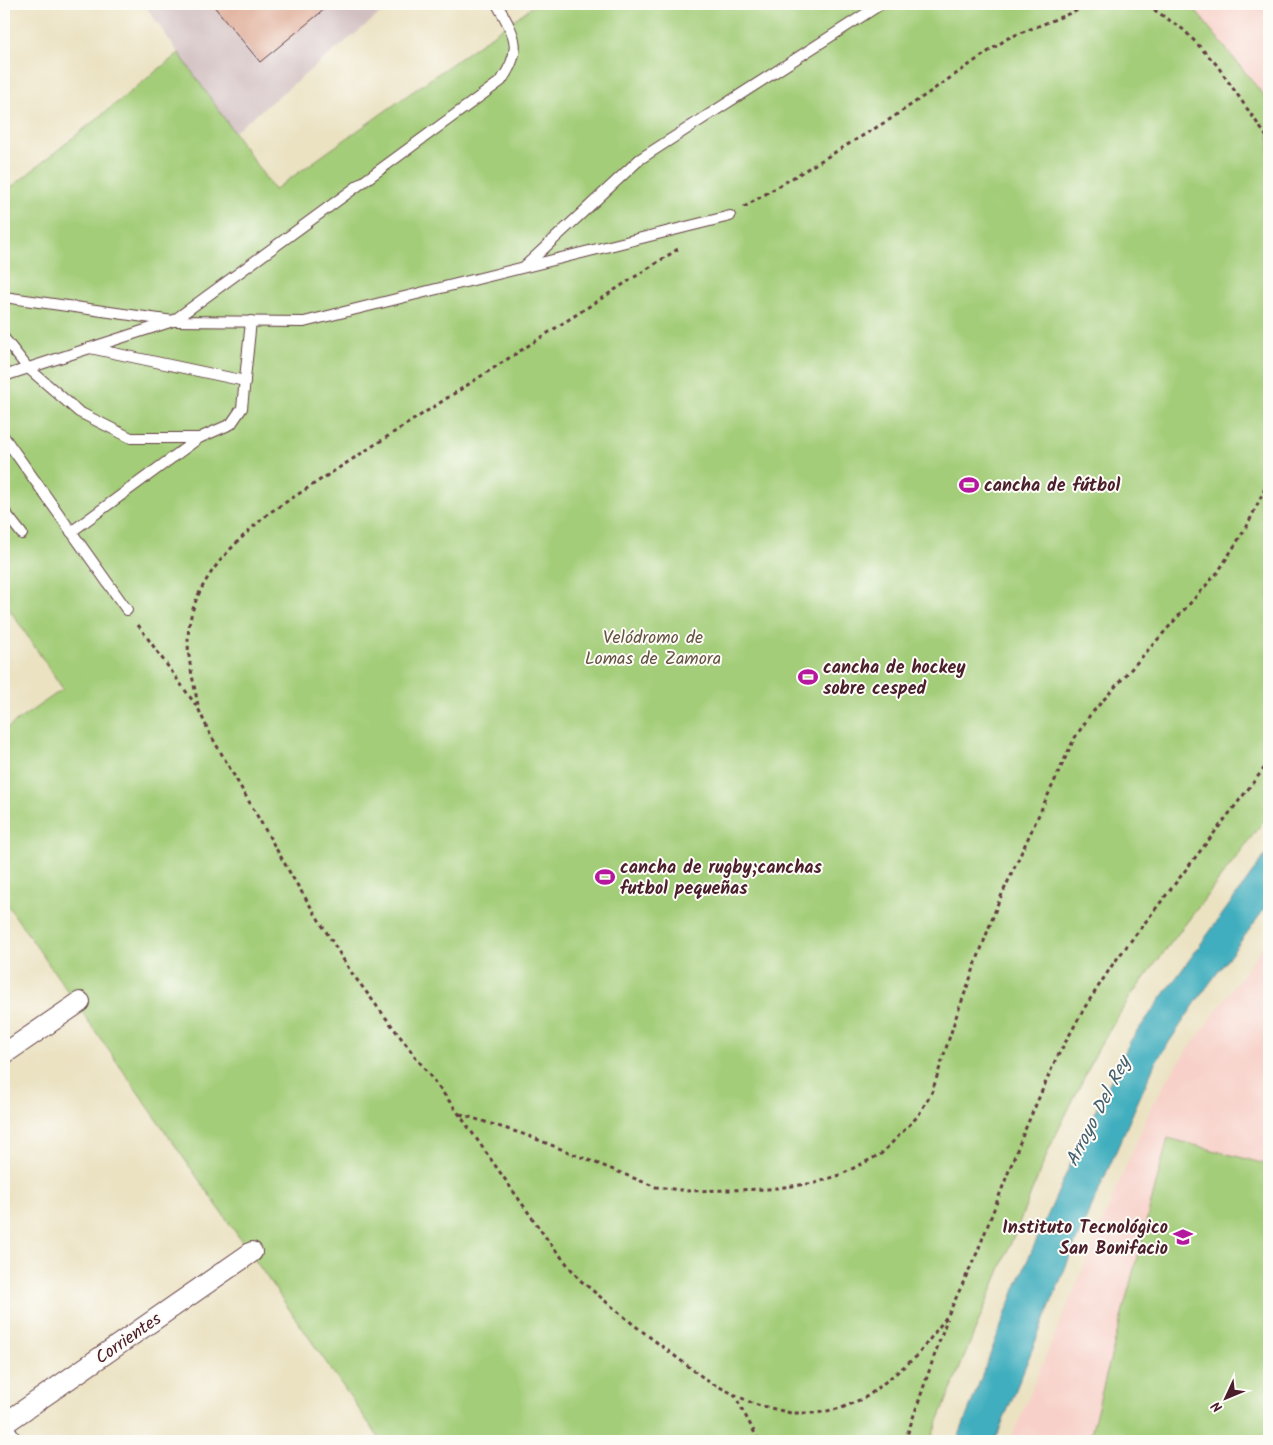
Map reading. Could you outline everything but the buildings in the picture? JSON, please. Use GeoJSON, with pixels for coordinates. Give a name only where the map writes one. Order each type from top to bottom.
{"type":"FeatureCollection","features":[{"type":"Feature","properties":{"kind":"street"},"geometry":{"type":"LineString","coordinates":[[4,1054],[80,1002]]}},
{"type":"Feature","properties":{"kind":"street","name":"Corrientes"},"geometry":{"type":"LineString","coordinates":[[4,1424],[252,1252]]}},
{"type":"Feature","properties":{"kind":"street"},"geometry":{"type":"LineString","coordinates":[[4,1430],[11,1441]]}},
{"type":"Feature","properties":{"kind":"lane"},"geometry":{"type":"LineString","coordinates":[[4,376],[88,347],[173,321],[500,81],[512,64],[515,53],[513,32],[497,4]]}},
{"type":"Feature","properties":{"kind":"lane"},"geometry":{"type":"LineString","coordinates":[[523,268],[640,159],[881,4]]}},
{"type":"Feature","properties":{"kind":"lane"},"geometry":{"type":"LineString","coordinates":[[4,297],[173,321],[304,322],[730,216]]}},
{"type":"Feature","properties":{"kind":"lane"},"geometry":{"type":"LineString","coordinates":[[71,532],[199,438],[232,424],[242,408],[251,321]]}},
{"type":"Feature","properties":{"kind":"lane"},"geometry":{"type":"LineString","coordinates":[[4,338],[27,367],[79,412],[131,438],[199,438]]}},
{"type":"Feature","properties":{"kind":"lane"},"geometry":{"type":"LineString","coordinates":[[88,347],[245,381]]}},
{"type":"Feature","properties":{"kind":"lane"},"geometry":{"type":"LineString","coordinates":[[4,437],[127,610]]}},
{"type":"Feature","properties":{"kind":"lane"},"geometry":{"type":"LineString","coordinates":[[4,511],[22,534]]}},
{"type":"Feature","properties":{"kind":"path"},"geometry":{"type":"LineString","coordinates":[[730,216],[892,118],[1008,38],[1086,7],[1122,4],[1150,6],[1184,30],[1216,64],[1269,140]]}},
{"type":"Feature","properties":{"kind":"path"},"geometry":{"type":"LineString","coordinates":[[198,708],[188,655],[189,623],[200,589],[213,568],[244,534],[268,513],[680,248]]}},
{"type":"Feature","properties":{"kind":"path"},"geometry":{"type":"LineString","coordinates":[[459,1114],[526,1135],[656,1187],[689,1191],[768,1189],[815,1183],[840,1175],[881,1154],[918,1116],[932,1092],[956,1017],[998,903],[1074,739],[1090,715],[1218,572],[1247,526],[1269,480]]}},
{"type":"Feature","properties":{"kind":"path"},"geometry":{"type":"LineString","coordinates":[[127,610],[198,708],[209,732],[293,878],[351,972],[459,1114],[549,1242],[580,1280],[634,1325],[709,1382],[754,1404],[791,1414],[817,1413],[842,1408],[868,1396],[901,1371],[917,1356],[948,1315]]}},
{"type":"Feature","properties":{"kind":"path"},"geometry":{"type":"LineString","coordinates":[[905,1441],[948,1315],[977,1252],[1024,1132],[1055,1061],[1085,1007],[1113,964],[1269,762]]}},
{"type":"Feature","properties":{"kind":"path"},"geometry":{"type":"LineString","coordinates":[[734,1394],[759,1441]]}},
{"type":"Feature","properties":{"kind":"shaded area"},"geometry":{"type":"Polygon","coordinates":[[[144,4],[392,4],[234,132],[144,4]]]}},
{"type":"Feature","properties":{"kind":"shaded area"},"geometry":{"type":"Polygon","coordinates":[[[1190,4],[1269,4],[1269,102],[1190,4]]]}},
{"type":"Feature","properties":{"kind":"shaded area","name":"Instituto Tecnológico San Bonifacio"},"geometry":{"type":"Polygon","coordinates":[[[1269,938],[1269,1441],[1010,1441],[1152,1105],[1172,1072],[1269,938]]]}},
{"type":"Feature","properties":{"kind":"green space","name":"Velódromo de Lomas de Zamora"},"geometry":{"type":"Polygon","coordinates":[[[536,4],[1190,4],[1269,102],[1269,814],[1130,997],[1098,1049],[1050,1147],[930,1441],[381,1441],[4,900],[4,730],[63,689],[4,601],[4,193],[179,53],[274,190],[536,4]]]}},
{"type":"Feature","properties":{"kind":"green space"},"geometry":{"type":"Polygon","coordinates":[[[1168,1138],[1269,1165],[1269,1441],[1089,1441],[1168,1138]]]}},
{"type":"Feature","properties":{"kind":"water","name":"Arroyo Del Rey"},"geometry":{"type":"Polygon","coordinates":[[[1269,850],[1269,903],[1198,999],[1155,1063],[1075,1244],[995,1441],[957,1441],[1017,1284],[1087,1127],[1131,1040],[1269,850]]]}},
{"type":"Feature","properties":{"kind":"place","name":"cancha de fútbol"},"geometry":{"type":"Point","coordinates":[969,485]}},
{"type":"Feature","properties":{"kind":"place","name":"cancha de hockey sobre cesped"},"geometry":{"type":"Point","coordinates":[808,677]}},
{"type":"Feature","properties":{"kind":"place","name":"cancha de rugby;canchas futbol pequeñas"},"geometry":{"type":"Point","coordinates":[605,877]}},
{"type":"Feature","properties":{"kind":"place","name":"Instituto Tecnológico San Bonifacio"},"geometry":{"type":"Point","coordinates":[1183,1237]}}]}
